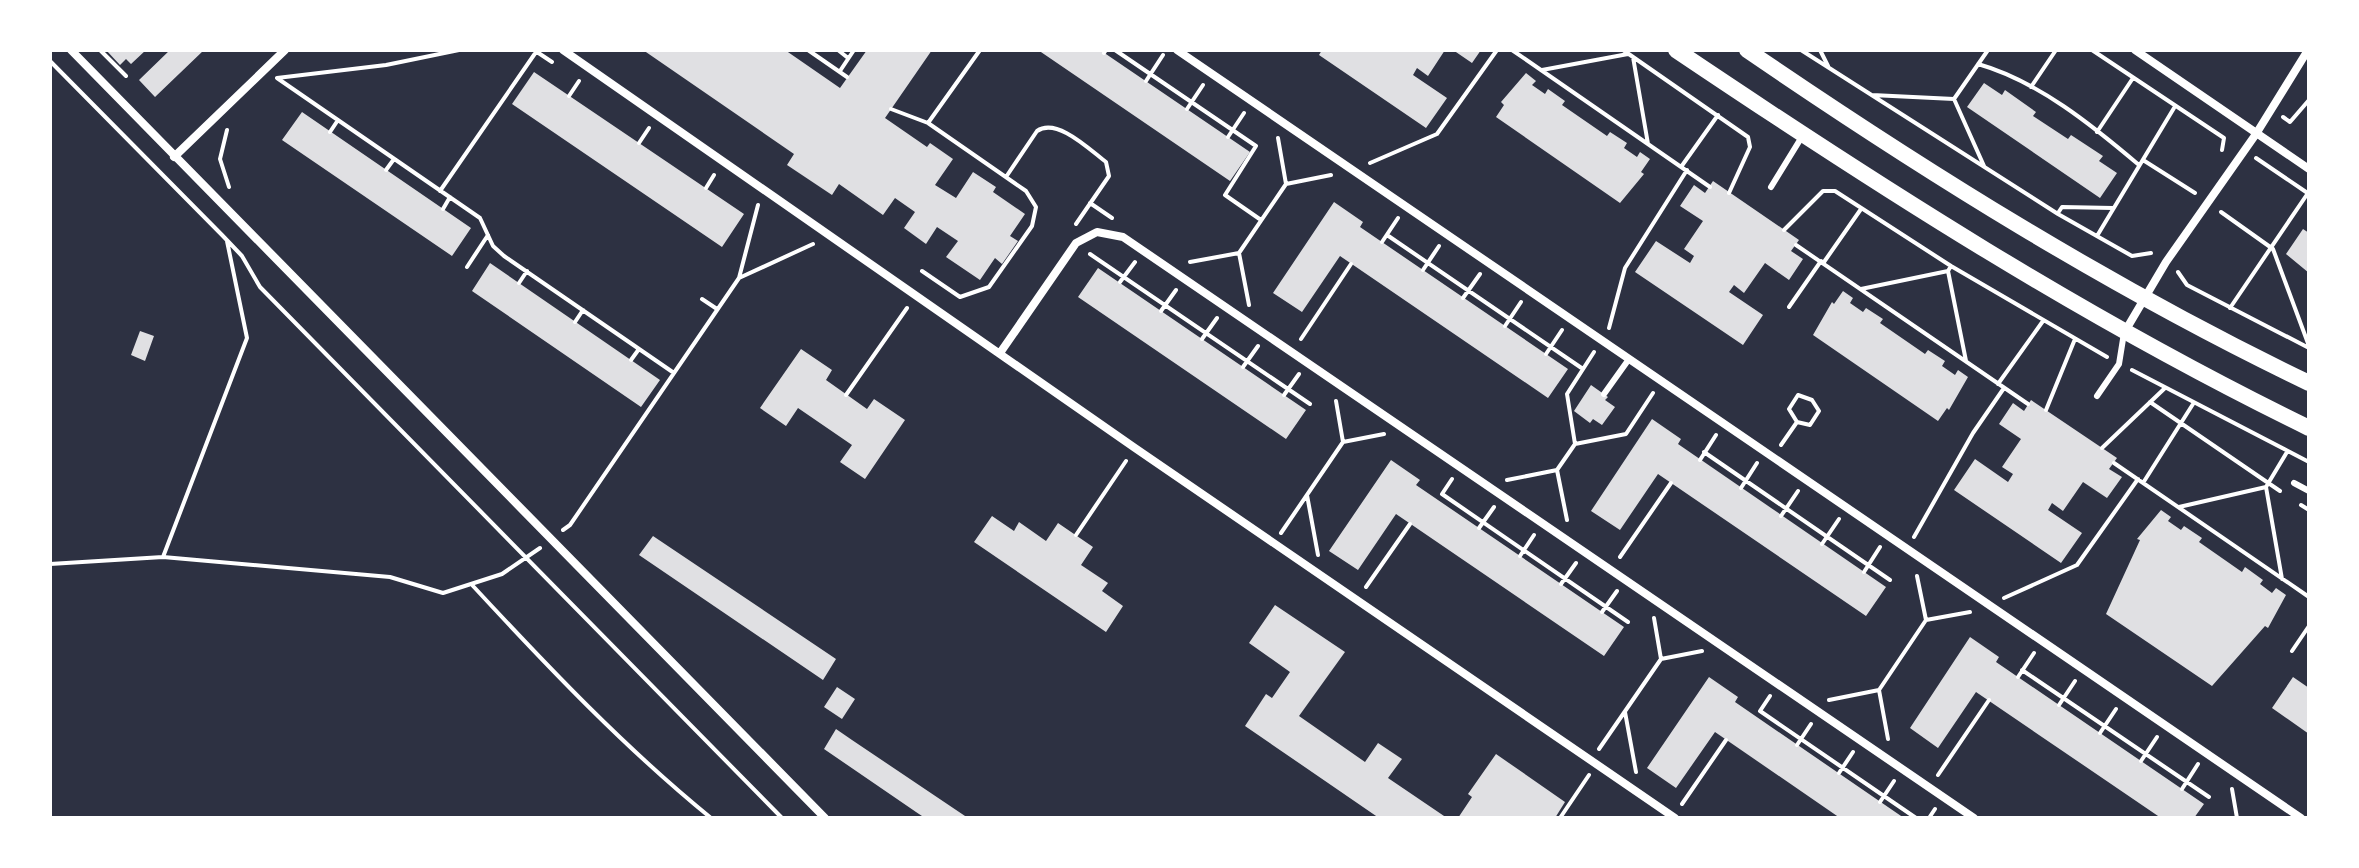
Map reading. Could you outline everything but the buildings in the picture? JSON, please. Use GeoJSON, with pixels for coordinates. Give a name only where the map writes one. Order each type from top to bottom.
{"type":"FeatureCollection","features":[{"type":"Feature","properties":{"kind":"main road"},"geometry":{"type":"LineString","coordinates":[[1676,50],[1972,245],[2124,333],[2309,428]]}},
{"type":"Feature","properties":{"kind":"main road"},"geometry":{"type":"LineString","coordinates":[[1747,50],[1910,158],[2145,297],[2309,383]]}},
{"type":"Feature","properties":{"kind":"street"},"geometry":{"type":"LineString","coordinates":[[71,50],[825,818]]}},
{"type":"Feature","properties":{"kind":"street"},"geometry":{"type":"LineString","coordinates":[[174,157],[285,50]]}},
{"type":"Feature","properties":{"kind":"street"},"geometry":{"type":"LineString","coordinates":[[563,50],[1135,448],[1675,818]]}},
{"type":"Feature","properties":{"kind":"street"},"geometry":{"type":"LineString","coordinates":[[1177,50],[2301,818]]}},
{"type":"Feature","properties":{"kind":"street"},"geometry":{"type":"LineString","coordinates":[[2135,50],[2309,169]]}},
{"type":"Feature","properties":{"kind":"street"},"geometry":{"type":"LineString","coordinates":[[2124,333],[2166,262],[2256,134],[2308,50]]}},
{"type":"Feature","properties":{"kind":"street"},"geometry":{"type":"LineString","coordinates":[[1000,353],[1076,243],[1089,234],[1111,232],[1143,250],[1308,362],[1974,818]]}},
{"type":"Feature","properties":{"kind":"lane"},"geometry":{"type":"LineString","coordinates":[[2149,59],[2155,50]]}},
{"type":"Feature","properties":{"kind":"lane"},"geometry":{"type":"LineString","coordinates":[[1771,187],[1803,135]]}},
{"type":"Feature","properties":{"kind":"lane"},"geometry":{"type":"LineString","coordinates":[[2097,396],[2119,364],[2124,333]]}},
{"type":"Feature","properties":{"kind":"lane"},"geometry":{"type":"LineString","coordinates":[[1604,394],[1629,359]]}},
{"type":"Feature","properties":{"kind":"lane"},"geometry":{"type":"LineString","coordinates":[[2294,483],[2309,491]]}},
{"type":"Feature","properties":{"kind":"path"},"geometry":{"type":"LineString","coordinates":[[100,50],[126,76]]}},
{"type":"Feature","properties":{"kind":"path"},"geometry":{"type":"LineString","coordinates":[[267,88],[277,78],[386,65],[459,50]]}},
{"type":"Feature","properties":{"kind":"path"},"geometry":{"type":"LineString","coordinates":[[808,50],[847,77]]}},
{"type":"Feature","properties":{"kind":"path"},"geometry":{"type":"LineString","coordinates":[[838,50],[848,58]]}},
{"type":"Feature","properties":{"kind":"path"},"geometry":{"type":"LineString","coordinates":[[839,72],[854,50]]}},
{"type":"Feature","properties":{"kind":"path"},"geometry":{"type":"LineString","coordinates":[[928,123],[980,50]]}},
{"type":"Feature","properties":{"kind":"path"},"geometry":{"type":"LineString","coordinates":[[1115,50],[1256,146],[1225,195],[1261,220]]}},
{"type":"Feature","properties":{"kind":"path"},"geometry":{"type":"LineString","coordinates":[[1146,81],[1167,50]]}},
{"type":"Feature","properties":{"kind":"path"},"geometry":{"type":"LineString","coordinates":[[1367,164],[1437,134],[1497,50]]}},
{"type":"Feature","properties":{"kind":"path"},"geometry":{"type":"LineString","coordinates":[[1512,50],[1710,187]]}},
{"type":"Feature","properties":{"kind":"path"},"geometry":{"type":"LineString","coordinates":[[1801,50],[2058,214],[2132,256],[2147,255],[2158,246]]}},
{"type":"Feature","properties":{"kind":"path"},"geometry":{"type":"LineString","coordinates":[[1820,50],[1829,68]]}},
{"type":"Feature","properties":{"kind":"path"},"geometry":{"type":"LineString","coordinates":[[1954,99],[1988,50]]}},
{"type":"Feature","properties":{"kind":"path"},"geometry":{"type":"LineString","coordinates":[[2031,87],[2056,50]]}},
{"type":"Feature","properties":{"kind":"path"},"geometry":{"type":"LineString","coordinates":[[2092,50],[2309,193],[2230,308]]}},
{"type":"Feature","properties":{"kind":"path"},"geometry":{"type":"LineString","coordinates":[[440,191],[536,51]]}},
{"type":"Feature","properties":{"kind":"path"},"geometry":{"type":"LineString","coordinates":[[1542,70],[1628,54],[1746,134],[1750,144],[1729,193]]}},
{"type":"Feature","properties":{"kind":"path"},"geometry":{"type":"LineString","coordinates":[[1628,54],[1648,144]]}},
{"type":"Feature","properties":{"kind":"path"},"geometry":{"type":"LineString","coordinates":[[50,61],[227,240],[260,287],[782,818]]}},
{"type":"Feature","properties":{"kind":"path"},"geometry":{"type":"LineString","coordinates":[[1978,64],[2011,73],[2141,162],[2194,192],[2271,247],[2309,347]]}},
{"type":"Feature","properties":{"kind":"path"},"geometry":{"type":"LineString","coordinates":[[267,68],[277,78],[480,218],[493,246],[674,373]]}},
{"type":"Feature","properties":{"kind":"path"},"geometry":{"type":"LineString","coordinates":[[1187,109],[1211,73]]}},
{"type":"Feature","properties":{"kind":"path"},"geometry":{"type":"LineString","coordinates":[[2097,132],[2133,78]]}},
{"type":"Feature","properties":{"kind":"path"},"geometry":{"type":"LineString","coordinates":[[569,96],[579,81]]}},
{"type":"Feature","properties":{"kind":"path"},"geometry":{"type":"LineString","coordinates":[[1869,95],[1954,99]]}},
{"type":"Feature","properties":{"kind":"path"},"geometry":{"type":"LineString","coordinates":[[1954,99],[1986,169]]}},
{"type":"Feature","properties":{"kind":"path"},"geometry":{"type":"LineString","coordinates":[[1228,137],[1252,101]]}},
{"type":"Feature","properties":{"kind":"path"},"geometry":{"type":"LineString","coordinates":[[2097,236],[2175,107]]}},
{"type":"Feature","properties":{"kind":"path"},"geometry":{"type":"LineString","coordinates":[[891,109],[928,123],[1006,177],[1031,196],[1036,214],[1032,226],[989,287],[960,297],[922,271]]}},
{"type":"Feature","properties":{"kind":"path"},"geometry":{"type":"LineString","coordinates":[[1609,330],[1625,268],[1718,115]]}},
{"type":"Feature","properties":{"kind":"path"},"geometry":{"type":"LineString","coordinates":[[1273,116],[1286,184]]}},
{"type":"Feature","properties":{"kind":"path"},"geometry":{"type":"LineString","coordinates":[[330,132],[338,120]]}},
{"type":"Feature","properties":{"kind":"path"},"geometry":{"type":"LineString","coordinates":[[231,124],[220,152],[223,175],[231,190]]}},
{"type":"Feature","properties":{"kind":"path"},"geometry":{"type":"LineString","coordinates":[[1006,177],[1037,131],[1045,126],[1057,128],[1106,162],[1109,176],[1073,229]]}},
{"type":"Feature","properties":{"kind":"path"},"geometry":{"type":"LineString","coordinates":[[639,143],[649,128]]}},
{"type":"Feature","properties":{"kind":"path"},"geometry":{"type":"LineString","coordinates":[[2216,160],[2224,138]]}},
{"type":"Feature","properties":{"kind":"path"},"geometry":{"type":"LineString","coordinates":[[386,170],[394,159]]}},
{"type":"Feature","properties":{"kind":"path"},"geometry":{"type":"LineString","coordinates":[[1250,313],[1239,253],[1286,184],[1354,170]]}},
{"type":"Feature","properties":{"kind":"path"},"geometry":{"type":"LineString","coordinates":[[706,188],[716,173]]}},
{"type":"Feature","properties":{"kind":"path"},"geometry":{"type":"LineString","coordinates":[[2186,205],[2201,182]]}},
{"type":"Feature","properties":{"kind":"path"},"geometry":{"type":"LineString","coordinates":[[50,564],[163,557],[390,577],[443,593],[473,586],[529,558],[570,525],[739,278],[758,203],[765,191]]}},
{"type":"Feature","properties":{"kind":"path"},"geometry":{"type":"LineString","coordinates":[[1784,230],[1823,191],[1835,191],[1949,268],[2119,364],[2309,462]]}},
{"type":"Feature","properties":{"kind":"path"},"geometry":{"type":"LineString","coordinates":[[443,209],[450,197]]}},
{"type":"Feature","properties":{"kind":"path"},"geometry":{"type":"LineString","coordinates":[[1382,242],[1406,206]]}},
{"type":"Feature","properties":{"kind":"path"},"geometry":{"type":"LineString","coordinates":[[2058,214],[2062,207],[2113,208]]}},
{"type":"Feature","properties":{"kind":"path"},"geometry":{"type":"LineString","coordinates":[[1789,307],[1861,209]]}},
{"type":"Feature","properties":{"kind":"path"},"geometry":{"type":"LineString","coordinates":[[222,235],[237,221]]}},
{"type":"Feature","properties":{"kind":"path"},"geometry":{"type":"LineString","coordinates":[[1423,270],[1447,234]]}},
{"type":"Feature","properties":{"kind":"path"},"geometry":{"type":"LineString","coordinates":[[467,267],[488,235]]}},
{"type":"Feature","properties":{"kind":"path"},"geometry":{"type":"LineString","coordinates":[[1387,235],[1583,369]]}},
{"type":"Feature","properties":{"kind":"path"},"geometry":{"type":"LineString","coordinates":[[163,557],[247,338],[227,240]]}},
{"type":"Feature","properties":{"kind":"path"},"geometry":{"type":"LineString","coordinates":[[739,278],[816,242]]}},
{"type":"Feature","properties":{"kind":"path"},"geometry":{"type":"LineString","coordinates":[[1076,243],[1122,280],[1165,305],[1310,404]]}},
{"type":"Feature","properties":{"kind":"path"},"geometry":{"type":"LineString","coordinates":[[1796,245],[2028,404]]}},
{"type":"Feature","properties":{"kind":"path"},"geometry":{"type":"LineString","coordinates":[[1122,280],[1143,250]]}},
{"type":"Feature","properties":{"kind":"path"},"geometry":{"type":"LineString","coordinates":[[1179,264],[1239,253]]}},
{"type":"Feature","properties":{"kind":"path"},"geometry":{"type":"LineString","coordinates":[[1463,298],[1488,262]]}},
{"type":"Feature","properties":{"kind":"path"},"geometry":{"type":"LineString","coordinates":[[2166,262],[2178,269],[2182,282],[2309,347]]}},
{"type":"Feature","properties":{"kind":"path"},"geometry":{"type":"LineString","coordinates":[[1298,345],[1351,264]]}},
{"type":"Feature","properties":{"kind":"path"},"geometry":{"type":"LineString","coordinates":[[1861,289],[1949,268]]}},
{"type":"Feature","properties":{"kind":"path"},"geometry":{"type":"LineString","coordinates":[[1949,268],[1966,361]]}},
{"type":"Feature","properties":{"kind":"path"},"geometry":{"type":"LineString","coordinates":[[519,283],[527,271]]}},
{"type":"Feature","properties":{"kind":"path"},"geometry":{"type":"LineString","coordinates":[[1161,311],[1184,278]]}},
{"type":"Feature","properties":{"kind":"path"},"geometry":{"type":"LineString","coordinates":[[1505,326],[1529,290]]}},
{"type":"Feature","properties":{"kind":"path"},"geometry":{"type":"LineString","coordinates":[[846,395],[916,295]]}},
{"type":"Feature","properties":{"kind":"path"},"geometry":{"type":"LineString","coordinates":[[702,299],[717,310]]}},
{"type":"Feature","properties":{"kind":"path"},"geometry":{"type":"LineString","coordinates":[[1202,339],[1225,306]]}},
{"type":"Feature","properties":{"kind":"path"},"geometry":{"type":"LineString","coordinates":[[575,322],[583,310]]}},
{"type":"Feature","properties":{"kind":"path"},"geometry":{"type":"LineString","coordinates":[[1546,354],[1570,319]]}},
{"type":"Feature","properties":{"kind":"path"},"geometry":{"type":"LineString","coordinates":[[1998,384],[2043,321]]}},
{"type":"Feature","properties":{"kind":"path"},"geometry":{"type":"LineString","coordinates":[[1243,367],[1266,334]]}},
{"type":"Feature","properties":{"kind":"path"},"geometry":{"type":"LineString","coordinates":[[2046,410],[2075,339]]}},
{"type":"Feature","properties":{"kind":"path"},"geometry":{"type":"LineString","coordinates":[[1497,481],[1557,470],[1575,444],[1567,394],[1602,340]]}},
{"type":"Feature","properties":{"kind":"path"},"geometry":{"type":"LineString","coordinates":[[631,360],[639,349]]}},
{"type":"Feature","properties":{"kind":"path"},"geometry":{"type":"LineString","coordinates":[[1284,395],[1308,362]]}},
{"type":"Feature","properties":{"kind":"path"},"geometry":{"type":"LineString","coordinates":[[1274,543],[1343,442],[1332,379]]}},
{"type":"Feature","properties":{"kind":"path"},"geometry":{"type":"LineString","coordinates":[[1575,444],[1626,434],[1661,381]]}},
{"type":"Feature","properties":{"kind":"path"},"geometry":{"type":"LineString","coordinates":[[1914,538],[1973,433],[2004,388]]}},
{"type":"Feature","properties":{"kind":"path"},"geometry":{"type":"LineString","coordinates":[[2102,448],[2165,388]]}},
{"type":"Feature","properties":{"kind":"path"},"geometry":{"type":"LineString","coordinates":[[1798,395],[1812,400],[1819,411],[1810,425],[1797,422],[1789,409],[1798,395]]}},
{"type":"Feature","properties":{"kind":"path"},"geometry":{"type":"LineString","coordinates":[[2150,402],[2289,497]]}},
{"type":"Feature","properties":{"kind":"path"},"geometry":{"type":"LineString","coordinates":[[2003,598],[2077,565],[2194,403]]}},
{"type":"Feature","properties":{"kind":"path"},"geometry":{"type":"LineString","coordinates":[[1780,447],[1797,422]]}},
{"type":"Feature","properties":{"kind":"path"},"geometry":{"type":"LineString","coordinates":[[1700,460],[1724,423]]}},
{"type":"Feature","properties":{"kind":"path"},"geometry":{"type":"LineString","coordinates":[[1343,442],[1406,430]]}},
{"type":"Feature","properties":{"kind":"path"},"geometry":{"type":"LineString","coordinates":[[1076,535],[1135,448]]}},
{"type":"Feature","properties":{"kind":"path"},"geometry":{"type":"LineString","coordinates":[[1741,488],[1765,451]]}},
{"type":"Feature","properties":{"kind":"path"},"geometry":{"type":"LineString","coordinates":[[1704,452],[1890,580]]}},
{"type":"Feature","properties":{"kind":"path"},"geometry":{"type":"LineString","coordinates":[[2282,579],[2268,485],[2287,452]]}},
{"type":"Feature","properties":{"kind":"path"},"geometry":{"type":"LineString","coordinates":[[2114,463],[2309,597]]}},
{"type":"Feature","properties":{"kind":"path"},"geometry":{"type":"LineString","coordinates":[[1438,500],[1461,467]]}},
{"type":"Feature","properties":{"kind":"path"},"geometry":{"type":"LineString","coordinates":[[1557,470],[1569,531]]}},
{"type":"Feature","properties":{"kind":"path"},"geometry":{"type":"LineString","coordinates":[[1781,516],[1806,479]]}},
{"type":"Feature","properties":{"kind":"path"},"geometry":{"type":"LineString","coordinates":[[1616,563],[1671,483]]}},
{"type":"Feature","properties":{"kind":"path"},"geometry":{"type":"LineString","coordinates":[[2179,507],[2268,485]]}},
{"type":"Feature","properties":{"kind":"path"},"geometry":{"type":"LineString","coordinates":[[1442,494],[1628,622]]}},
{"type":"Feature","properties":{"kind":"path"},"geometry":{"type":"LineString","coordinates":[[1307,495],[1318,555]]}},
{"type":"Feature","properties":{"kind":"path"},"geometry":{"type":"LineString","coordinates":[[2299,504],[2309,510]]}},
{"type":"Feature","properties":{"kind":"path"},"geometry":{"type":"LineString","coordinates":[[1822,544],[1847,507]]}},
{"type":"Feature","properties":{"kind":"path"},"geometry":{"type":"LineString","coordinates":[[1479,528],[1483,522]]}},
{"type":"Feature","properties":{"kind":"path"},"geometry":{"type":"LineString","coordinates":[[1366,587],[1410,524]]}},
{"type":"Feature","properties":{"kind":"path"},"geometry":{"type":"LineString","coordinates":[[1864,572],[1888,535]]}},
{"type":"Feature","properties":{"kind":"path"},"geometry":{"type":"LineString","coordinates":[[1520,556],[1524,550]]}},
{"type":"Feature","properties":{"kind":"path"},"geometry":{"type":"LineString","coordinates":[[1890,749],[1879,690],[1926,620],[1912,552]]}},
{"type":"Feature","properties":{"kind":"path"},"geometry":{"type":"LineString","coordinates":[[1561,584],[1565,578]]}},
{"type":"Feature","properties":{"kind":"path"},"geometry":{"type":"LineString","coordinates":[[473,586],[561,681],[658,775],[711,818]]}},
{"type":"Feature","properties":{"kind":"path"},"geometry":{"type":"LineString","coordinates":[[1600,748],[1661,659],[1649,596]]}},
{"type":"Feature","properties":{"kind":"path"},"geometry":{"type":"LineString","coordinates":[[1602,612],[1606,606]]}},
{"type":"Feature","properties":{"kind":"path"},"geometry":{"type":"LineString","coordinates":[[1926,620],[1994,608]]}},
{"type":"Feature","properties":{"kind":"path"},"geometry":{"type":"LineString","coordinates":[[2292,651],[2309,626]]}},
{"type":"Feature","properties":{"kind":"path"},"geometry":{"type":"LineString","coordinates":[[2018,677],[2042,641]]}},
{"type":"Feature","properties":{"kind":"path"},"geometry":{"type":"LineString","coordinates":[[1661,659],[1724,647]]}},
{"type":"Feature","properties":{"kind":"path"},"geometry":{"type":"LineString","coordinates":[[2059,705],[2083,669]]}},
{"type":"Feature","properties":{"kind":"path"},"geometry":{"type":"LineString","coordinates":[[2022,670],[2209,797]]}},
{"type":"Feature","properties":{"kind":"path"},"geometry":{"type":"LineString","coordinates":[[1756,717],[1778,684]]}},
{"type":"Feature","properties":{"kind":"path"},"geometry":{"type":"LineString","coordinates":[[1819,701],[1879,690]]}},
{"type":"Feature","properties":{"kind":"path"},"geometry":{"type":"LineString","coordinates":[[2100,733],[2124,697]]}},
{"type":"Feature","properties":{"kind":"path"},"geometry":{"type":"LineString","coordinates":[[1934,780],[1989,700]]}},
{"type":"Feature","properties":{"kind":"path"},"geometry":{"type":"LineString","coordinates":[[1760,711],[1916,818]]}},
{"type":"Feature","properties":{"kind":"path"},"geometry":{"type":"LineString","coordinates":[[1625,712],[1636,772]]}},
{"type":"Feature","properties":{"kind":"path"},"geometry":{"type":"LineString","coordinates":[[2141,761],[2165,725]]}},
{"type":"Feature","properties":{"kind":"path"},"geometry":{"type":"LineString","coordinates":[[1797,745],[1801,739]]}},
{"type":"Feature","properties":{"kind":"path"},"geometry":{"type":"LineString","coordinates":[[1682,804],[1726,740]]}},
{"type":"Feature","properties":{"kind":"path"},"geometry":{"type":"LineString","coordinates":[[2182,789],[2206,752]]}},
{"type":"Feature","properties":{"kind":"path"},"geometry":{"type":"LineString","coordinates":[[1839,773],[1843,768]]}},
{"type":"Feature","properties":{"kind":"path"},"geometry":{"type":"LineString","coordinates":[[1560,818],[1590,773]]}},
{"type":"Feature","properties":{"kind":"path"},"geometry":{"type":"LineString","coordinates":[[1880,802],[1884,796]]}}]}
